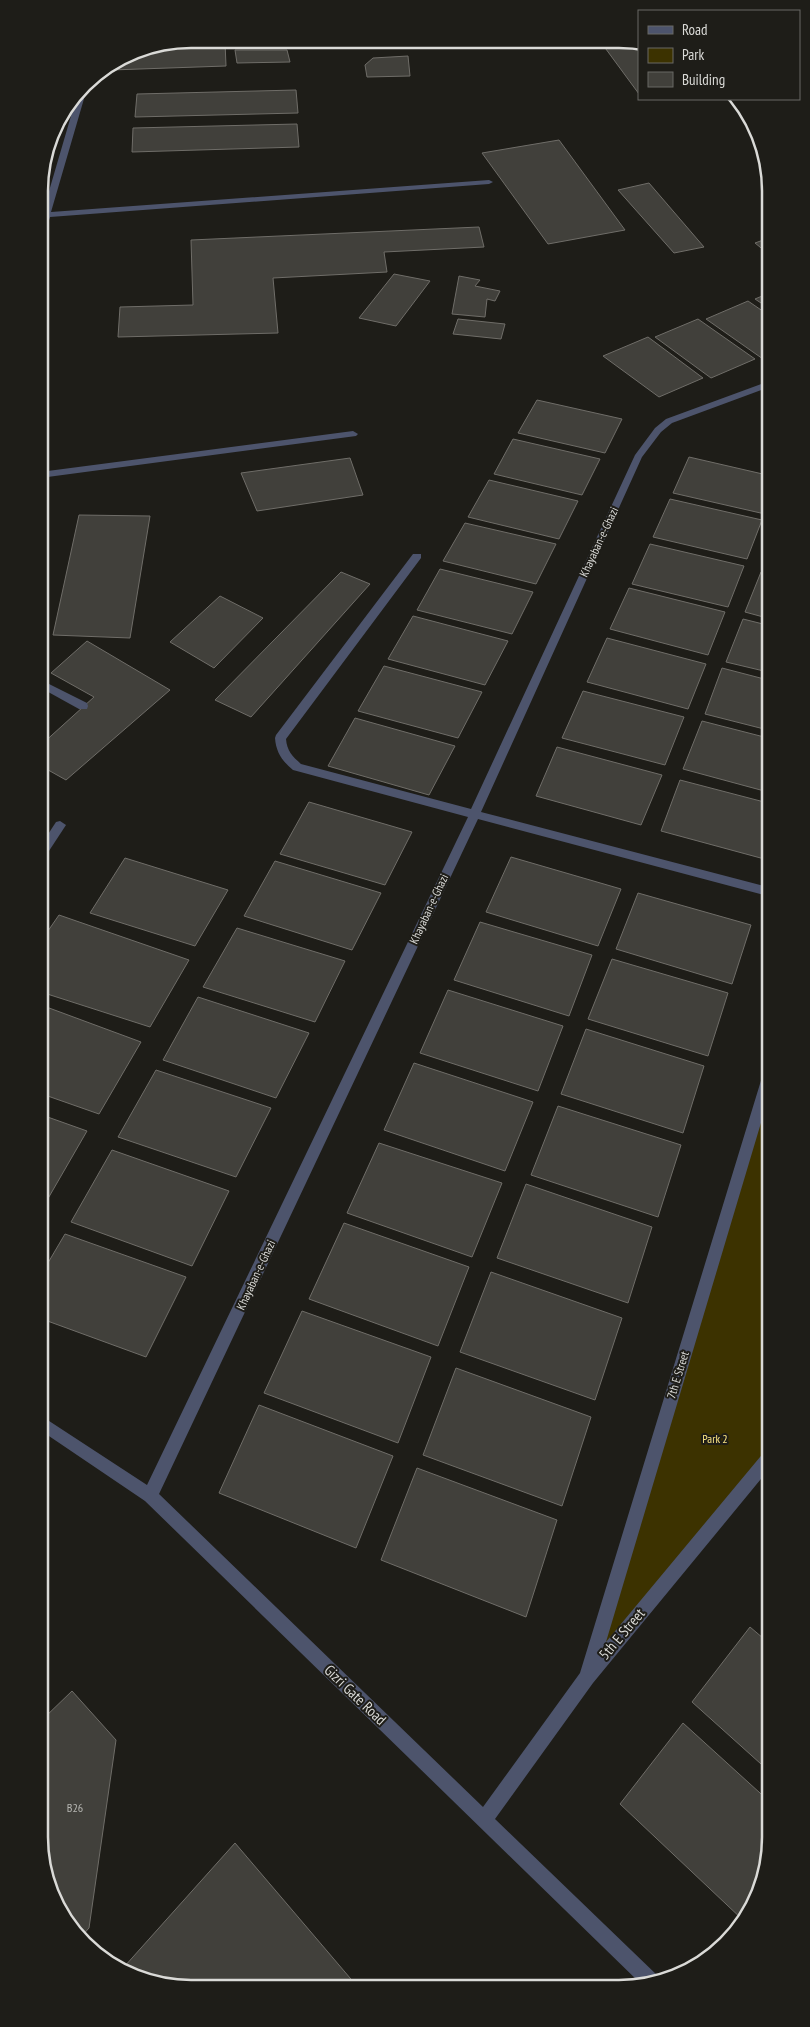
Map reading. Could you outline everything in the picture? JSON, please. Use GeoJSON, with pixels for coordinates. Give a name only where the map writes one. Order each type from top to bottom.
{"type":"FeatureCollection","features":[{"type":"Feature","properties":{"kind":"street"},"geometry":{"type":"LineString","coordinates":[[48,209],[80,100]]}},
{"type":"Feature","properties":{"kind":"street"},"geometry":{"type":"LineString","coordinates":[[48,216],[489,182]]}},
{"type":"Feature","properties":{"kind":"street","name":"Khayaban-e-Ghazi"},"geometry":{"type":"LineString","coordinates":[[150,1496],[474,815],[638,457],[649,441],[669,421],[762,387]]}},
{"type":"Feature","properties":{"kind":"street"},"geometry":{"type":"LineString","coordinates":[[48,474],[353,434]]}},
{"type":"Feature","properties":{"kind":"street"},"geometry":{"type":"LineString","coordinates":[[417,556],[280,738],[281,750],[285,758],[297,767],[762,890]]}},
{"type":"Feature","properties":{"kind":"street"},"geometry":{"type":"LineString","coordinates":[[48,688],[83,706]]}},
{"type":"Feature","properties":{"kind":"street"},"geometry":{"type":"LineString","coordinates":[[48,843],[60,825]]}},
{"type":"Feature","properties":{"kind":"street","name":"7th E Street"},"geometry":{"type":"LineString","coordinates":[[587,1676],[762,1097]]}},
{"type":"Feature","properties":{"kind":"street","name":"Gizri Gate Road"},"geometry":{"type":"LineString","coordinates":[[48,1427],[150,1496],[646,1977]]}},
{"type":"Feature","properties":{"kind":"street","name":"5th E Street"},"geometry":{"type":"LineString","coordinates":[[484,1820],[587,1676],[762,1466]]}},
{"type":"Feature","properties":{"kind":"green space","name":"Park 2"},"geometry":{"type":"Polygon","coordinates":[[[762,1095],[762,1469],[587,1677],[762,1095]]]}},
{"type":"Feature","properties":{"kind":"building"},"geometry":{"type":"Polygon","coordinates":[[[190,48],[225,48],[226,66],[114,70],[136,58],[153,52],[190,48]]]}},
{"type":"Feature","properties":{"kind":"building"},"geometry":{"type":"Polygon","coordinates":[[[605,48],[638,49],[638,93],[605,48]]]}},
{"type":"Feature","properties":{"kind":"building"},"geometry":{"type":"Polygon","coordinates":[[[235,50],[287,50],[290,62],[237,63],[235,50]]]}},
{"type":"Feature","properties":{"kind":"building"},"geometry":{"type":"Polygon","coordinates":[[[408,56],[410,76],[367,77],[365,65],[373,58],[408,56]]]}},
{"type":"Feature","properties":{"kind":"building"},"geometry":{"type":"Polygon","coordinates":[[[296,90],[298,113],[135,117],[137,94],[296,90]]]}},
{"type":"Feature","properties":{"kind":"building"},"geometry":{"type":"Polygon","coordinates":[[[297,124],[299,147],[132,152],[133,128],[297,124]]]}},
{"type":"Feature","properties":{"kind":"building"},"geometry":{"type":"Polygon","coordinates":[[[559,140],[625,230],[548,244],[482,153],[559,140]]]}},
{"type":"Feature","properties":{"kind":"building"},"geometry":{"type":"Polygon","coordinates":[[[649,183],[704,247],[674,253],[618,190],[649,183]]]}},
{"type":"Feature","properties":{"kind":"building"},"geometry":{"type":"Polygon","coordinates":[[[479,227],[484,247],[384,252],[387,272],[273,278],[278,333],[118,337],[120,307],[193,305],[191,240],[479,227]]]}},
{"type":"Feature","properties":{"kind":"building"},"geometry":{"type":"Polygon","coordinates":[[[762,240],[762,249],[755,243],[762,240]]]}},
{"type":"Feature","properties":{"kind":"building"},"geometry":{"type":"Polygon","coordinates":[[[394,274],[430,281],[396,326],[359,318],[394,274]]]}},
{"type":"Feature","properties":{"kind":"building"},"geometry":{"type":"Polygon","coordinates":[[[459,276],[480,280],[475,286],[500,291],[495,301],[487,299],[485,317],[452,314],[459,276]]]}},
{"type":"Feature","properties":{"kind":"building"},"geometry":{"type":"Polygon","coordinates":[[[762,296],[762,304],[755,299],[762,296]]]}},
{"type":"Feature","properties":{"kind":"building"},"geometry":{"type":"Polygon","coordinates":[[[748,301],[762,311],[762,358],[706,319],[748,301]]]}},
{"type":"Feature","properties":{"kind":"building"},"geometry":{"type":"Polygon","coordinates":[[[458,319],[505,324],[501,339],[453,334],[458,319]]]}},
{"type":"Feature","properties":{"kind":"building"},"geometry":{"type":"Polygon","coordinates":[[[698,319],[755,359],[711,378],[655,337],[698,319]]]}},
{"type":"Feature","properties":{"kind":"building"},"geometry":{"type":"Polygon","coordinates":[[[648,337],[703,378],[659,397],[603,356],[648,337]]]}},
{"type":"Feature","properties":{"kind":"building"},"geometry":{"type":"Polygon","coordinates":[[[537,400],[622,419],[605,453],[518,433],[537,400]]]}},
{"type":"Feature","properties":{"kind":"building"},"geometry":{"type":"Polygon","coordinates":[[[513,439],[600,459],[582,495],[494,474],[513,439]]]}},
{"type":"Feature","properties":{"kind":"building"},"geometry":{"type":"Polygon","coordinates":[[[689,457],[762,474],[762,513],[673,493],[689,457]]]}},
{"type":"Feature","properties":{"kind":"building"},"geometry":{"type":"Polygon","coordinates":[[[350,458],[363,495],[257,511],[241,473],[350,458]]]}},
{"type":"Feature","properties":{"kind":"building"},"geometry":{"type":"Polygon","coordinates":[[[489,480],[578,501],[559,539],[468,517],[489,480]]]}},
{"type":"Feature","properties":{"kind":"building"},"geometry":{"type":"Polygon","coordinates":[[[670,499],[762,520],[747,559],[653,537],[670,499]]]}},
{"type":"Feature","properties":{"kind":"building"},"geometry":{"type":"Polygon","coordinates":[[[79,515],[150,516],[130,638],[53,635],[79,515]]]}},
{"type":"Feature","properties":{"kind":"building"},"geometry":{"type":"Polygon","coordinates":[[[465,523],[556,544],[536,584],[443,561],[465,523]]]}},
{"type":"Feature","properties":{"kind":"building"},"geometry":{"type":"Polygon","coordinates":[[[650,544],[744,566],[728,607],[632,584],[650,544]]]}},
{"type":"Feature","properties":{"kind":"building"},"geometry":{"type":"Polygon","coordinates":[[[440,569],[533,592],[512,634],[417,610],[440,569]]]}},
{"type":"Feature","properties":{"kind":"building"},"geometry":{"type":"Polygon","coordinates":[[[341,572],[370,584],[251,717],[215,700],[341,572]]]}},
{"type":"Feature","properties":{"kind":"building"},"geometry":{"type":"Polygon","coordinates":[[[761,572],[762,572],[762,617],[745,612],[761,572]]]}},
{"type":"Feature","properties":{"kind":"building"},"geometry":{"type":"Polygon","coordinates":[[[629,588],[725,612],[708,655],[610,629],[629,588]]]}},
{"type":"Feature","properties":{"kind":"building"},"geometry":{"type":"Polygon","coordinates":[[[220,596],[263,618],[214,668],[170,642],[220,596]]]}},
{"type":"Feature","properties":{"kind":"building"},"geometry":{"type":"Polygon","coordinates":[[[413,616],[508,641],[485,685],[388,659],[413,616]]]}},
{"type":"Feature","properties":{"kind":"building"},"geometry":{"type":"Polygon","coordinates":[[[743,619],[762,624],[762,671],[726,662],[743,619]]]}},
{"type":"Feature","properties":{"kind":"building"},"geometry":{"type":"Polygon","coordinates":[[[607,638],[706,664],[688,709],[587,682],[607,638]]]}},
{"type":"Feature","properties":{"kind":"building"},"geometry":{"type":"Polygon","coordinates":[[[87,641],[170,690],[66,780],[48,770],[48,739],[94,697],[51,673],[87,641]]]}},
{"type":"Feature","properties":{"kind":"building"},"geometry":{"type":"Polygon","coordinates":[[[384,666],[482,692],[458,738],[358,711],[384,666]]]}},
{"type":"Feature","properties":{"kind":"building"},"geometry":{"type":"Polygon","coordinates":[[[722,668],[762,678],[762,728],[705,714],[722,668]]]}},
{"type":"Feature","properties":{"kind":"building"},"geometry":{"type":"Polygon","coordinates":[[[583,691],[684,717],[665,765],[562,738],[583,691]]]}},
{"type":"Feature","properties":{"kind":"building"},"geometry":{"type":"Polygon","coordinates":[[[355,718],[455,746],[429,795],[328,766],[355,718]]]}},
{"type":"Feature","properties":{"kind":"building"},"geometry":{"type":"Polygon","coordinates":[[[702,721],[762,736],[762,790],[683,769],[702,721]]]}},
{"type":"Feature","properties":{"kind":"building"},"geometry":{"type":"Polygon","coordinates":[[[557,747],[662,775],[641,825],[536,796],[557,747]]]}},
{"type":"Feature","properties":{"kind":"building"},"geometry":{"type":"Polygon","coordinates":[[[680,780],[762,801],[762,858],[661,831],[680,780]]]}},
{"type":"Feature","properties":{"kind":"building"},"geometry":{"type":"Polygon","coordinates":[[[309,802],[412,832],[385,885],[280,854],[309,802]]]}},
{"type":"Feature","properties":{"kind":"building"},"geometry":{"type":"Polygon","coordinates":[[[511,857],[621,889],[598,946],[486,912],[511,857]]]}},
{"type":"Feature","properties":{"kind":"building"},"geometry":{"type":"Polygon","coordinates":[[[125,858],[228,890],[195,946],[90,913],[125,858]]]}},
{"type":"Feature","properties":{"kind":"building"},"geometry":{"type":"Polygon","coordinates":[[[275,861],[381,893],[352,950],[244,916],[275,861]]]}},
{"type":"Feature","properties":{"kind":"building"},"geometry":{"type":"Polygon","coordinates":[[[638,893],[751,925],[732,984],[616,949],[638,893]]]}},
{"type":"Feature","properties":{"kind":"building"},"geometry":{"type":"Polygon","coordinates":[[[59,915],[189,960],[150,1027],[48,994],[48,931],[59,915]]]}},
{"type":"Feature","properties":{"kind":"building"},"geometry":{"type":"Polygon","coordinates":[[[480,922],[592,955],[569,1016],[454,980],[480,922]]]}},
{"type":"Feature","properties":{"kind":"building"},"geometry":{"type":"Polygon","coordinates":[[[237,928],[345,961],[315,1022],[203,987],[237,928]]]}},
{"type":"Feature","properties":{"kind":"building"},"geometry":{"type":"Polygon","coordinates":[[[612,959],[728,993],[708,1056],[588,1019],[612,959]]]}},
{"type":"Feature","properties":{"kind":"building"},"geometry":{"type":"Polygon","coordinates":[[[448,990],[563,1026],[538,1091],[420,1053],[448,990]]]}},
{"type":"Feature","properties":{"kind":"building"},"geometry":{"type":"Polygon","coordinates":[[[198,997],[309,1033],[276,1098],[163,1060],[198,997]]]}},
{"type":"Feature","properties":{"kind":"building"},"geometry":{"type":"Polygon","coordinates":[[[48,1008],[141,1042],[99,1114],[48,1096],[48,1008]]]}},
{"type":"Feature","properties":{"kind":"building"},"geometry":{"type":"Polygon","coordinates":[[[586,1029],[704,1066],[683,1133],[561,1094],[586,1029]]]}},
{"type":"Feature","properties":{"kind":"building"},"geometry":{"type":"Polygon","coordinates":[[[414,1063],[533,1102],[505,1171],[384,1130],[414,1063]]]}},
{"type":"Feature","properties":{"kind":"building"},"geometry":{"type":"Polygon","coordinates":[[[156,1070],[271,1108],[236,1177],[118,1137],[156,1070]]]}},
{"type":"Feature","properties":{"kind":"building"},"geometry":{"type":"Polygon","coordinates":[[[558,1106],[681,1145],[658,1217],[531,1175],[558,1106]]]}},
{"type":"Feature","properties":{"kind":"building"},"geometry":{"type":"Polygon","coordinates":[[[48,1117],[87,1131],[48,1199],[48,1117]]]}},
{"type":"Feature","properties":{"kind":"building"},"geometry":{"type":"Polygon","coordinates":[[[379,1143],[502,1183],[472,1257],[347,1213],[379,1143]]]}},
{"type":"Feature","properties":{"kind":"building"},"geometry":{"type":"Polygon","coordinates":[[[112,1150],[229,1191],[192,1266],[71,1222],[112,1150]]]}},
{"type":"Feature","properties":{"kind":"building"},"geometry":{"type":"Polygon","coordinates":[[[526,1184],[652,1227],[628,1303],[497,1258],[526,1184]]]}},
{"type":"Feature","properties":{"kind":"building"},"geometry":{"type":"Polygon","coordinates":[[[344,1223],[469,1267],[438,1346],[309,1299],[344,1223]]]}},
{"type":"Feature","properties":{"kind":"building"},"geometry":{"type":"Polygon","coordinates":[[[65,1234],[186,1277],[146,1357],[48,1321],[48,1263],[65,1234]]]}},
{"type":"Feature","properties":{"kind":"building"},"geometry":{"type":"Polygon","coordinates":[[[491,1272],[622,1318],[595,1400],[460,1352],[491,1272]]]}},
{"type":"Feature","properties":{"kind":"building"},"geometry":{"type":"Polygon","coordinates":[[[302,1311],[431,1357],[398,1443],[264,1393],[302,1311]]]}},
{"type":"Feature","properties":{"kind":"building"},"geometry":{"type":"Polygon","coordinates":[[[456,1368],[591,1417],[562,1506],[423,1455],[456,1368]]]}},
{"type":"Feature","properties":{"kind":"building"},"geometry":{"type":"Polygon","coordinates":[[[259,1405],[393,1456],[356,1548],[219,1493],[259,1405]]]}},
{"type":"Feature","properties":{"kind":"building"},"geometry":{"type":"Polygon","coordinates":[[[417,1468],[557,1520],[526,1617],[381,1560],[417,1468]]]}},
{"type":"Feature","properties":{"kind":"building"},"geometry":{"type":"Polygon","coordinates":[[[750,1627],[762,1637],[762,1765],[692,1702],[750,1627]]]}},
{"type":"Feature","properties":{"kind":"building"},"geometry":{"type":"Polygon","coordinates":[[[72,1691],[116,1740],[89,1928],[85,1933],[67,1908],[52,1874],[48,1836],[48,1714],[72,1691]]]}},
{"type":"Feature","properties":{"kind":"building"},"geometry":{"type":"Polygon","coordinates":[[[683,1723],[762,1795],[762,1846],[758,1874],[752,1891],[738,1916],[620,1804],[683,1723]]]}},
{"type":"Feature","properties":{"kind":"building"},"geometry":{"type":"Polygon","coordinates":[[[235,1843],[352,1980],[190,1980],[163,1977],[126,1965],[235,1843]]]}}]}
